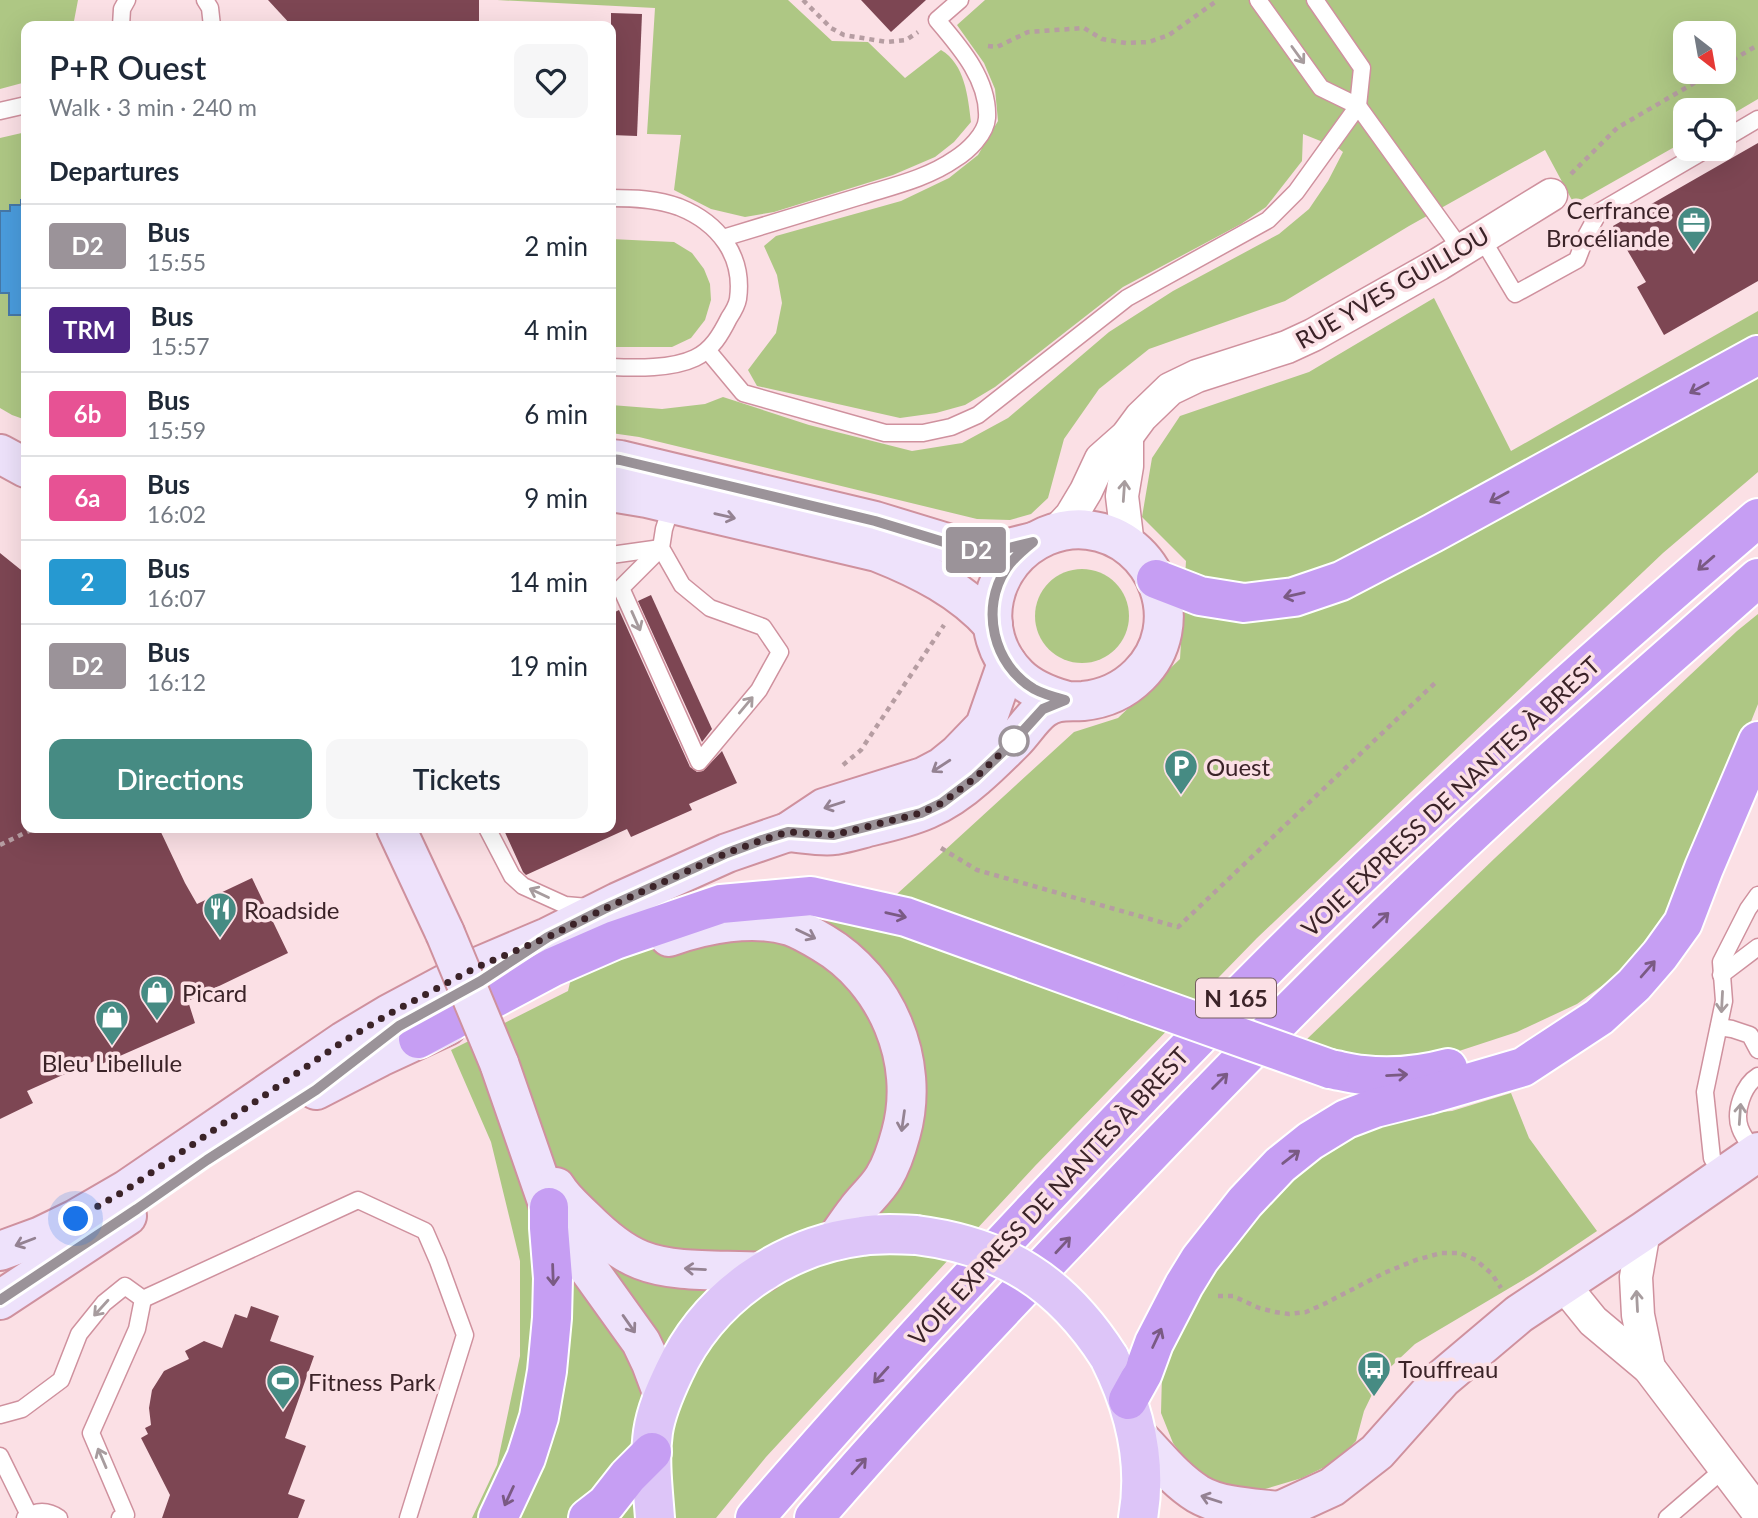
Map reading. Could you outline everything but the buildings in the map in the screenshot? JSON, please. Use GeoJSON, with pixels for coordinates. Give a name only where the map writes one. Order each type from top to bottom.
{"type":"FeatureCollection","features":[{"type":"Feature","properties":{"kind":"highway"},"geometry":{"type":"LineString","coordinates":[[1156,579],[1200,596],[1244,603],[1294,597],[1341,580],[1433,533],[1758,355]]}},
{"type":"Feature","properties":{"kind":"highway","name":"VOIE EXPRESS DE NANTES À BREST"},"geometry":{"type":"LineString","coordinates":[[755,1518],[837,1423],[1024,1220],[1185,1049],[1274,960],[1493,752],[1655,606],[1758,518]]}},
{"type":"Feature","properties":{"kind":"highway","name":"VOIE EXPRESS DE NANTES À BREST"},"geometry":{"type":"LineString","coordinates":[[814,1518],[991,1322],[1214,1087],[1336,964],[1446,858],[1758,578]]}},
{"type":"Feature","properties":{"kind":"highway"},"geometry":{"type":"LineString","coordinates":[[1128,1400],[1143,1373],[1154,1343],[1200,1259],[1245,1202],[1280,1165],[1310,1141],[1346,1119],[1375,1108],[1523,1067],[1599,1017],[1634,985],[1684,923],[1704,868],[1758,741]]}},
{"type":"Feature","properties":{"kind":"highway"},"geometry":{"type":"LineString","coordinates":[[418,1039],[553,967],[615,940],[721,904],[811,897],[906,917],[1330,1069],[1363,1075],[1432,1072],[1515,1051],[1599,1017]]}},
{"type":"Feature","properties":{"kind":"highway"},"geometry":{"type":"LineString","coordinates":[[498,1518],[526,1458],[539,1417],[547,1371],[553,1278],[549,1207]]}},
{"type":"Feature","properties":{"kind":"highway"},"geometry":{"type":"LineString","coordinates":[[588,1518],[606,1504],[652,1452]]}},
{"type":"Feature","properties":{"kind":"main road"},"geometry":{"type":"LineString","coordinates":[[0,431],[21,442]]}},
{"type":"Feature","properties":{"kind":"main road"},"geometry":{"type":"LineString","coordinates":[[0,454],[21,464]]}},
{"type":"Feature","properties":{"kind":"main road"},"geometry":{"type":"LineString","coordinates":[[616,460],[875,521],[970,550],[1001,550],[1045,537],[1086,529],[1108,535],[1128,545],[1149,566],[1156,579],[1164,612],[1159,645],[1151,660],[1135,679],[1114,693],[1081,701],[1048,695],[1032,688],[1018,677],[1000,651],[993,625],[997,587],[1018,554],[1045,537]]}},
{"type":"Feature","properties":{"kind":"main road"},"geometry":{"type":"LineString","coordinates":[[616,493],[877,552],[906,563],[957,592],[993,625]]}},
{"type":"Feature","properties":{"kind":"main road"},"geometry":{"type":"LineString","coordinates":[[0,1251],[41,1236],[126,1190],[301,1069],[389,1014],[475,968],[548,937],[727,853],[788,832],[824,808],[923,777],[942,767],[985,726],[1007,663]]}},
{"type":"Feature","properties":{"kind":"main road"},"geometry":{"type":"LineString","coordinates":[[788,832],[834,835],[893,821],[932,808],[975,778],[1043,709],[1065,700]]}},
{"type":"Feature","properties":{"kind":"main road"},"geometry":{"type":"LineString","coordinates":[[398,833],[445,933],[499,1063],[549,1207],[580,1257],[641,1342],[663,1395]]}},
{"type":"Feature","properties":{"kind":"main road"},"geometry":{"type":"LineString","coordinates":[[316,1090],[418,1039],[620,955],[680,933],[745,922],[770,922],[792,927],[839,952],[860,972],[878,995],[895,1026],[905,1075],[906,1099],[902,1130],[894,1154],[883,1179],[835,1241]]}},
{"type":"Feature","properties":{"kind":"main road"},"geometry":{"type":"LineString","coordinates":[[0,1300],[316,1090],[399,1026],[481,981],[548,937]]}},
{"type":"Feature","properties":{"kind":"main road"},"geometry":{"type":"LineString","coordinates":[[523,1131],[558,1192],[617,1247],[640,1260],[670,1267],[764,1272]]}},
{"type":"Feature","properties":{"kind":"main road"},"geometry":{"type":"LineString","coordinates":[[1138,1437],[1178,1479],[1200,1495],[1230,1505],[1271,1515],[1332,1487],[1377,1452],[1442,1379],[1519,1314],[1757,1152]]}},
{"type":"Feature","properties":{"kind":"main road"},"geometry":{"type":"LineString","coordinates":[[655,1518],[653,1431],[663,1395],[691,1342],[723,1303],[743,1286],[786,1259],[835,1241],[875,1235],[916,1234],[955,1241],[992,1253],[1038,1279],[1078,1314],[1109,1357],[1128,1400],[1141,1461],[1138,1518]]}},
{"type":"Feature","properties":{"kind":"street","name":"RUE YVES GUILLOU"},"geometry":{"type":"LineString","coordinates":[[1045,537],[1071,516],[1101,459],[1127,436],[1141,417],[1170,389],[1197,376],[1313,335],[1551,195]]}},
{"type":"Feature","properties":{"kind":"street"},"geometry":{"type":"LineString","coordinates":[[1127,436],[1127,466],[1122,496],[1128,545]]}},
{"type":"Feature","properties":{"kind":"street"},"geometry":{"type":"LineString","coordinates":[[1644,1231],[1636,1277],[1638,1315],[1649,1368]]}},
{"type":"Feature","properties":{"kind":"street"},"geometry":{"type":"LineString","coordinates":[[1563,1284],[1593,1321],[1649,1368],[1758,1512]]}},
{"type":"Feature","properties":{"kind":"lane"},"geometry":{"type":"LineString","coordinates":[[121,21],[122,9],[127,0]]}},
{"type":"Feature","properties":{"kind":"lane"},"geometry":{"type":"LineString","coordinates":[[205,0],[210,8],[211,21]]}},
{"type":"Feature","properties":{"kind":"lane"},"geometry":{"type":"LineString","coordinates":[[723,238],[919,178],[956,159],[978,139],[987,120],[984,94],[974,70],[959,46],[937,20],[960,0]]}},
{"type":"Feature","properties":{"kind":"lane"},"geometry":{"type":"LineString","coordinates":[[1258,0],[1321,88],[1358,106],[1515,294],[1577,260],[1599,212],[1686,161]]}},
{"type":"Feature","properties":{"kind":"lane"},"geometry":{"type":"LineString","coordinates":[[708,351],[744,393],[885,433],[923,433],[951,427],[978,415],[1127,298],[1268,220],[1296,192],[1358,106],[1362,68],[1315,0]]}},
{"type":"Feature","properties":{"kind":"lane"},"geometry":{"type":"LineString","coordinates":[[0,111],[21,106]]}},
{"type":"Feature","properties":{"kind":"lane"},"geometry":{"type":"LineString","coordinates":[[1736,132],[1758,119]]}},
{"type":"Feature","properties":{"kind":"lane"},"geometry":{"type":"LineString","coordinates":[[616,198],[647,199],[680,207],[707,222],[732,250],[738,273],[738,301],[723,332],[708,351],[694,359],[645,369],[616,367]]}},
{"type":"Feature","properties":{"kind":"lane"},"geometry":{"type":"LineString","coordinates":[[661,548],[682,585],[710,608],[763,627],[780,652],[759,690],[699,762],[621,587],[661,548],[672,504]]}},
{"type":"Feature","properties":{"kind":"lane"},"geometry":{"type":"LineString","coordinates":[[616,554],[661,548]]}},
{"type":"Feature","properties":{"kind":"lane"},"geometry":{"type":"LineString","coordinates":[[490,833],[512,876],[523,886],[565,905],[604,909]]}},
{"type":"Feature","properties":{"kind":"lane"},"geometry":{"type":"LineString","coordinates":[[1723,1176],[1712,1158],[1705,1091],[1724,1001],[1721,962],[1758,895]]}},
{"type":"Feature","properties":{"kind":"lane"},"geometry":{"type":"LineString","coordinates":[[1721,975],[1758,947]]}},
{"type":"Feature","properties":{"kind":"lane"},"geometry":{"type":"LineString","coordinates":[[1719,1027],[1750,1035],[1758,1050]]}},
{"type":"Feature","properties":{"kind":"lane"},"geometry":{"type":"LineString","coordinates":[[1757,1152],[1739,1127],[1740,1103],[1755,1077],[1758,1057]]}},
{"type":"Feature","properties":{"kind":"lane"},"geometry":{"type":"LineString","coordinates":[[143,1299],[358,1200],[425,1231],[465,1335],[408,1518]]}},
{"type":"Feature","properties":{"kind":"lane"},"geometry":{"type":"LineString","coordinates":[[0,1415],[22,1409],[61,1380],[79,1334],[104,1303],[125,1286],[143,1299]]}},
{"type":"Feature","properties":{"kind":"lane"},"geometry":{"type":"LineString","coordinates":[[120,1518],[126,1515],[91,1433],[136,1329],[143,1299]]}},
{"type":"Feature","properties":{"kind":"lane"},"geometry":{"type":"LineString","coordinates":[[0,1456],[27,1516],[47,1512],[59,1518]]}},
{"type":"Feature","properties":{"kind":"lane"},"geometry":{"type":"LineString","coordinates":[[1667,1518],[1725,1468]]}},
{"type":"Feature","properties":{"kind":"path"},"geometry":{"type":"LineString","coordinates":[[803,0],[831,28],[844,36],[887,43],[906,40],[937,20]]}},
{"type":"Feature","properties":{"kind":"path"},"geometry":{"type":"LineString","coordinates":[[959,46],[997,47],[1028,32],[1084,28],[1102,39],[1126,43],[1149,42],[1169,35],[1218,0]]}},
{"type":"Feature","properties":{"kind":"path"},"geometry":{"type":"LineString","coordinates":[[1736,58],[1758,45]]}},
{"type":"Feature","properties":{"kind":"path"},"geometry":{"type":"LineString","coordinates":[[1551,195],[1617,128],[1692,84]]}},
{"type":"Feature","properties":{"kind":"path"},"geometry":{"type":"LineString","coordinates":[[840,767],[861,750],[948,618]]}},
{"type":"Feature","properties":{"kind":"path"},"geometry":{"type":"LineString","coordinates":[[942,848],[977,870],[1178,927],[1436,682]]}},
{"type":"Feature","properties":{"kind":"path"},"geometry":{"type":"LineString","coordinates":[[0,845],[25,833]]}},
{"type":"Feature","properties":{"kind":"path"},"geometry":{"type":"LineString","coordinates":[[1214,1296],[1233,1296],[1275,1312],[1306,1312],[1416,1260],[1441,1253],[1460,1253],[1476,1260],[1492,1274],[1519,1314]]}},
{"type":"Feature","properties":{"kind":"green space"},"geometry":{"type":"Polygon","coordinates":[[[0,0],[78,0],[74,21],[21,21],[21,83],[0,89],[0,0]]]}},
{"type":"Feature","properties":{"kind":"green space"},"geometry":{"type":"Polygon","coordinates":[[[497,0],[788,0],[832,41],[868,42],[905,78],[941,50],[949,56],[960,72],[967,92],[971,122],[954,142],[935,157],[893,175],[774,212],[745,217],[711,209],[674,190],[681,135],[647,134],[655,8],[497,0]]]}},
{"type":"Feature","properties":{"kind":"green space"},"geometry":{"type":"Polygon","coordinates":[[[985,0],[1758,0],[1758,99],[1736,112],[1736,98],[1673,98],[1673,148],[1574,204],[1545,150],[1409,226],[1285,301],[1149,349],[1099,389],[1064,439],[1048,498],[1031,514],[1010,520],[977,519],[616,434],[616,405],[662,409],[705,404],[723,397],[809,425],[912,451],[962,443],[1008,418],[1109,332],[1173,291],[1279,234],[1309,209],[1343,152],[1303,134],[1302,161],[1266,207],[1241,224],[1123,287],[995,387],[965,405],[936,413],[900,418],[757,386],[748,370],[776,333],[782,303],[777,275],[764,246],[776,236],[901,201],[949,178],[978,155],[998,121],[995,89],[984,63],[957,25],[985,0]]]}},
{"type":"Feature","properties":{"kind":"green space"},"geometry":{"type":"Polygon","coordinates":[[[21,133],[21,418],[0,408],[0,138],[21,133]]]}},
{"type":"Feature","properties":{"kind":"green space"},"geometry":{"type":"Polygon","coordinates":[[[616,239],[674,242],[692,253],[704,269],[710,284],[711,300],[705,320],[691,338],[672,347],[616,347],[616,239]]]}},
{"type":"Feature","properties":{"kind":"green space"},"geometry":{"type":"Polygon","coordinates":[[[1434,298],[1511,451],[1758,311],[1758,472],[1663,553],[1257,938],[1035,1166],[766,1457],[716,1518],[472,1518],[497,1465],[520,1356],[520,1261],[491,1142],[451,1050],[568,991],[579,944],[697,890],[823,881],[897,894],[1074,732],[1118,718],[1180,659],[1186,561],[1142,517],[1152,458],[1180,416],[1309,372],[1434,298]]]}},
{"type":"Feature","properties":{"kind":"green space"},"geometry":{"type":"Polygon","coordinates":[[[1073,569],[1091,569],[1116,582],[1126,598],[1129,616],[1126,634],[1116,650],[1091,663],[1073,663],[1048,650],[1035,625],[1035,607],[1048,582],[1073,569]]]}},
{"type":"Feature","properties":{"kind":"green space"},"geometry":{"type":"Polygon","coordinates":[[[1758,614],[1758,704],[1750,724],[1674,900],[1641,949],[1610,980],[1577,1004],[1517,1032],[1456,1052],[1393,1061],[1348,1055],[1306,1040],[1495,858],[1758,614]]]}},
{"type":"Feature","properties":{"kind":"green space"},"geometry":{"type":"Polygon","coordinates":[[[1511,1093],[1529,1138],[1597,1231],[1533,1274],[1415,1344],[1381,1376],[1364,1411],[1356,1441],[1337,1461],[1302,1478],[1248,1494],[1196,1475],[1173,1443],[1161,1413],[1162,1374],[1187,1308],[1263,1201],[1323,1149],[1364,1126],[1409,1115],[1452,1111],[1511,1093]]]}},
{"type":"Feature","properties":{"kind":"water"},"geometry":{"type":"Polygon","coordinates":[[[10,205],[21,205],[21,315],[9,315],[9,293],[0,293],[0,211],[10,211],[10,205]]]}},
{"type":"Feature","properties":{"kind":"bus line","name":"D2"},"geometry":{"type":"LineString","coordinates":[[0,1300],[316,1090],[399,1026],[481,981],[548,937],[727,853],[762,840],[788,832],[834,835],[921,813],[942,803],[975,778],[1043,709],[1065,700],[1032,688],[1018,677],[1000,651],[993,625],[997,587],[1006,569],[1018,554],[1033,542],[1001,550],[970,550],[875,521],[616,460]]}},
{"type":"Feature","properties":{"kind":"place","name":"Cerfrance Brocéliande"},"geometry":{"type":"Point","coordinates":[1694,253]}},
{"type":"Feature","properties":{"kind":"place","name":"Ouest"},"geometry":{"type":"Point","coordinates":[1181,796]}},
{"type":"Feature","properties":{"kind":"place","name":"Roadside"},"geometry":{"type":"Point","coordinates":[220,939]}},
{"type":"Feature","properties":{"kind":"place","name":"Picard"},"geometry":{"type":"Point","coordinates":[157,1022]}},
{"type":"Feature","properties":{"kind":"place","name":"Bleu Libellule"},"geometry":{"type":"Point","coordinates":[112,1047]}},
{"type":"Feature","properties":{"kind":"place","name":"Touffreau"},"geometry":{"type":"Point","coordinates":[1374,1398]}},
{"type":"Feature","properties":{"kind":"place","name":"Fitness Park"},"geometry":{"type":"Point","coordinates":[283,1411]}},
{"type":"Feature","properties":{"kind":"route"},"geometry":{"type":"LineString","coordinates":[[76,1219],[126,1190],[344,1041],[475,968],[548,937],[727,853],[762,840],[788,832],[834,835],[921,813],[942,803],[975,778],[1014,741]]}}]}
